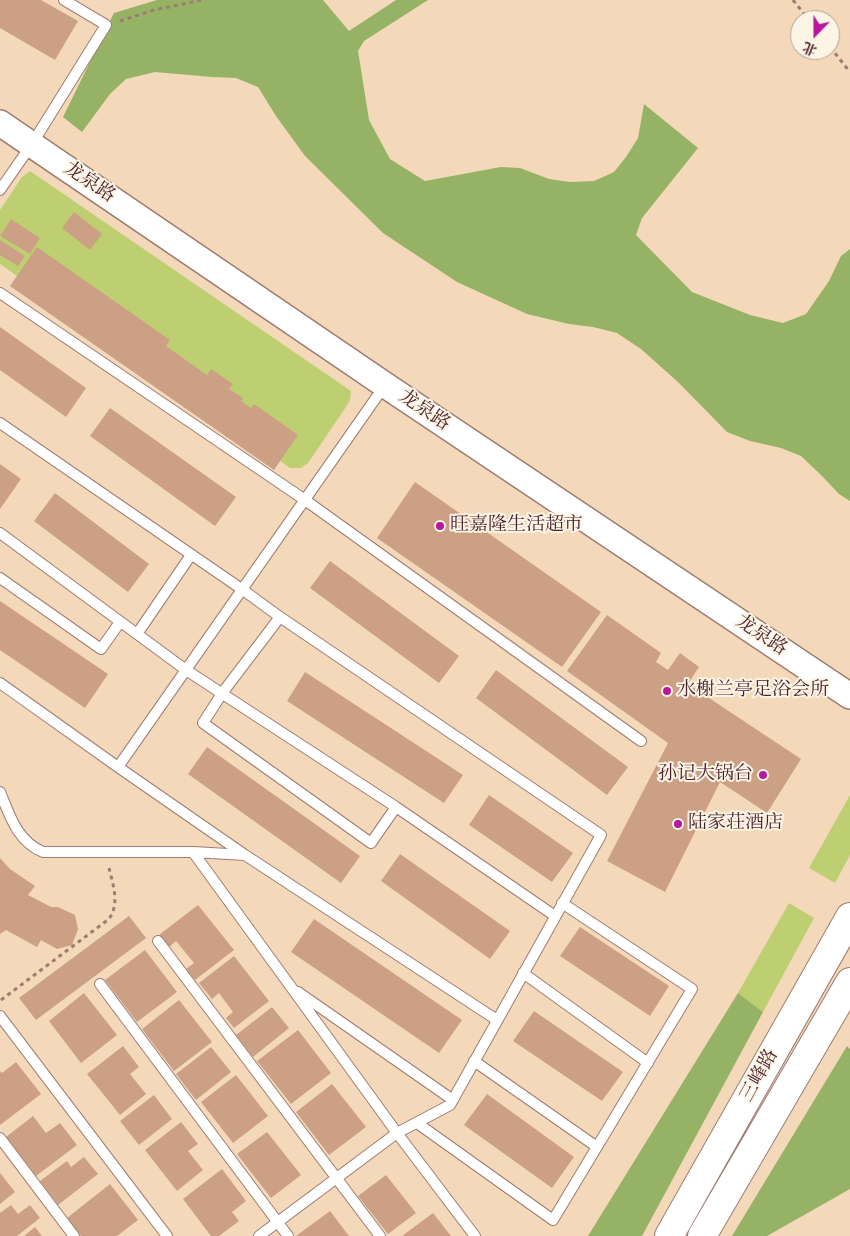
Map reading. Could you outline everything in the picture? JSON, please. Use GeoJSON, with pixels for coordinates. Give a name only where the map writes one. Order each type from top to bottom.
{"type":"FeatureCollection","features":[{"type":"Feature","properties":{"kind":"main road","name":"三峰路"},"geometry":{"type":"LineString","coordinates":[[670,1236],[850,917]]}},
{"type":"Feature","properties":{"kind":"main road","name":"三峰路"},"geometry":{"type":"LineString","coordinates":[[702,1236],[850,982]]}},
{"type":"Feature","properties":{"kind":"street","name":"龙泉路"},"geometry":{"type":"LineString","coordinates":[[0,123],[385,385],[850,696]]}},
{"type":"Feature","properties":{"kind":"lane"},"geometry":{"type":"LineString","coordinates":[[0,190],[32,144],[106,25],[64,0]]}},
{"type":"Feature","properties":{"kind":"lane"},"geometry":{"type":"LineString","coordinates":[[0,294],[305,500],[641,741]]}},
{"type":"Feature","properties":{"kind":"lane"},"geometry":{"type":"LineString","coordinates":[[118,767],[385,385]]}},
{"type":"Feature","properties":{"kind":"lane"},"geometry":{"type":"LineString","coordinates":[[0,423],[280,617],[601,835],[450,1105],[398,1133],[259,1236]]}},
{"type":"Feature","properties":{"kind":"lane"},"geometry":{"type":"LineString","coordinates":[[0,533],[186,670],[223,692],[396,806],[555,916]]}},
{"type":"Feature","properties":{"kind":"lane"},"geometry":{"type":"LineString","coordinates":[[137,634],[191,555]]}},
{"type":"Feature","properties":{"kind":"lane"},"geometry":{"type":"LineString","coordinates":[[0,578],[101,650],[120,622]]}},
{"type":"Feature","properties":{"kind":"lane"},"geometry":{"type":"LineString","coordinates":[[280,617],[223,692],[203,723],[371,843],[396,806]]}},
{"type":"Feature","properties":{"kind":"lane"},"geometry":{"type":"LineString","coordinates":[[0,682],[244,855],[497,1020]]}},
{"type":"Feature","properties":{"kind":"lane"},"geometry":{"type":"LineString","coordinates":[[0,792],[17,832],[33,848],[43,852],[193,852],[244,855]]}},
{"type":"Feature","properties":{"kind":"lane"},"geometry":{"type":"LineString","coordinates":[[193,852],[475,1236]]}},
{"type":"Feature","properties":{"kind":"lane"},"geometry":{"type":"LineString","coordinates":[[416,1123],[553,1220],[692,989],[562,903]]}},
{"type":"Feature","properties":{"kind":"lane"},"geometry":{"type":"LineString","coordinates":[[158,941],[380,1236]]}},
{"type":"Feature","properties":{"kind":"lane"},"geometry":{"type":"LineString","coordinates":[[523,973],[648,1063]]}},
{"type":"Feature","properties":{"kind":"lane"},"geometry":{"type":"LineString","coordinates":[[100,984],[288,1236]]}},
{"type":"Feature","properties":{"kind":"lane"},"geometry":{"type":"LineString","coordinates":[[291,987],[453,1100]]}},
{"type":"Feature","properties":{"kind":"lane"},"geometry":{"type":"LineString","coordinates":[[0,1016],[167,1236]]}},
{"type":"Feature","properties":{"kind":"lane"},"geometry":{"type":"LineString","coordinates":[[474,1061],[597,1147]]}},
{"type":"Feature","properties":{"kind":"lane"},"geometry":{"type":"LineString","coordinates":[[0,1138],[74,1236]]}},
{"type":"Feature","properties":{"kind":"path"},"geometry":{"type":"LineString","coordinates":[[106,25],[154,10],[202,0]]}},
{"type":"Feature","properties":{"kind":"path"},"geometry":{"type":"LineString","coordinates":[[793,0],[801,10]]}},
{"type":"Feature","properties":{"kind":"path"},"geometry":{"type":"LineString","coordinates":[[840,60],[850,72]]}},
{"type":"Feature","properties":{"kind":"path"},"geometry":{"type":"LineString","coordinates":[[0,1001],[109,919],[115,906],[116,895],[106,852]]}},
{"type":"Feature","properties":{"kind":"green space"},"geometry":{"type":"Polygon","coordinates":[[[157,0],[323,0],[349,31],[396,0],[428,0],[364,41],[358,51],[369,120],[390,159],[425,181],[501,167],[520,168],[549,179],[570,182],[594,181],[614,172],[626,157],[638,138],[644,104],[698,148],[642,218],[636,235],[692,292],[750,315],[783,323],[806,314],[829,281],[841,256],[850,249],[850,501],[839,494],[801,456],[727,432],[679,383],[641,349],[617,333],[527,314],[457,282],[383,233],[305,156],[258,87],[236,78],[155,72],[126,79],[110,94],[82,132],[63,117],[114,13],[157,0]]]}},
{"type":"Feature","properties":{"kind":"green space"},"geometry":{"type":"Polygon","coordinates":[[[30,171],[351,391],[350,400],[346,407],[308,463],[301,468],[290,468],[0,264],[0,210],[22,177],[30,171]]]}},
{"type":"Feature","properties":{"kind":"green space"},"geometry":{"type":"Polygon","coordinates":[[[850,795],[850,855],[835,883],[809,868],[850,795]]]}},
{"type":"Feature","properties":{"kind":"green space"},"geometry":{"type":"Polygon","coordinates":[[[789,903],[814,918],[763,1012],[738,993],[789,903]]]}},
{"type":"Feature","properties":{"kind":"green space"},"geometry":{"type":"Polygon","coordinates":[[[738,993],[763,1012],[642,1236],[588,1236],[738,993]]]}},
{"type":"Feature","properties":{"kind":"green space"},"geometry":{"type":"Polygon","coordinates":[[[847,1046],[850,1049],[850,1189],[767,1236],[732,1236],[847,1046]]]}},
{"type":"Feature","properties":{"kind":"building"},"geometry":{"type":"Polygon","coordinates":[[[0,0],[41,0],[78,21],[55,60],[0,28],[0,0]]]}},
{"type":"Feature","properties":{"kind":"building"},"geometry":{"type":"Polygon","coordinates":[[[74,212],[102,234],[90,250],[62,228],[74,212]]]}},
{"type":"Feature","properties":{"kind":"building"},"geometry":{"type":"Polygon","coordinates":[[[11,219],[40,238],[30,254],[0,236],[11,219]]]}},
{"type":"Feature","properties":{"kind":"building"},"geometry":{"type":"Polygon","coordinates":[[[0,240],[25,256],[18,266],[0,255],[0,240]]]}},
{"type":"Feature","properties":{"kind":"building"},"geometry":{"type":"Polygon","coordinates":[[[37,247],[170,340],[166,346],[207,375],[211,369],[233,384],[229,389],[243,398],[241,401],[251,408],[254,404],[298,435],[274,470],[10,286],[37,247]]]}},
{"type":"Feature","properties":{"kind":"building"},"geometry":{"type":"Polygon","coordinates":[[[0,327],[86,388],[66,417],[0,370],[0,327]]]}},
{"type":"Feature","properties":{"kind":"building"},"geometry":{"type":"Polygon","coordinates":[[[110,408],[236,497],[215,526],[90,436],[110,408]]]}},
{"type":"Feature","properties":{"kind":"building"},"geometry":{"type":"Polygon","coordinates":[[[0,464],[21,479],[0,509],[0,464]]]}},
{"type":"Feature","properties":{"kind":"building"},"geometry":{"type":"Polygon","coordinates":[[[415,482],[601,612],[562,667],[377,538],[415,482]]]}},
{"type":"Feature","properties":{"kind":"building"},"geometry":{"type":"Polygon","coordinates":[[[55,493],[149,564],[128,592],[34,521],[55,493]]]}},
{"type":"Feature","properties":{"kind":"building"},"geometry":{"type":"Polygon","coordinates":[[[330,561],[459,656],[439,683],[310,588],[330,561]]]}},
{"type":"Feature","properties":{"kind":"building"},"geometry":{"type":"Polygon","coordinates":[[[0,601],[108,674],[85,708],[0,650],[0,601]]]}},
{"type":"Feature","properties":{"kind":"building"},"geometry":{"type":"Polygon","coordinates":[[[607,615],[661,653],[656,662],[668,670],[680,653],[699,667],[688,684],[801,759],[767,813],[720,782],[665,892],[607,861],[668,743],[567,671],[607,615]]]}},
{"type":"Feature","properties":{"kind":"building"},"geometry":{"type":"Polygon","coordinates":[[[496,670],[628,767],[607,795],[476,698],[496,670]]]}},
{"type":"Feature","properties":{"kind":"building"},"geometry":{"type":"Polygon","coordinates":[[[305,672],[463,775],[444,803],[287,701],[305,672]]]}},
{"type":"Feature","properties":{"kind":"building"},"geometry":{"type":"Polygon","coordinates":[[[207,747],[360,856],[341,883],[188,774],[207,747]]]}},
{"type":"Feature","properties":{"kind":"building"},"geometry":{"type":"Polygon","coordinates":[[[489,795],[573,853],[552,882],[469,825],[489,795]]]}},
{"type":"Feature","properties":{"kind":"building"},"geometry":{"type":"Polygon","coordinates":[[[400,854],[510,931],[490,959],[381,881],[400,854]]]}},
{"type":"Feature","properties":{"kind":"building"},"geometry":{"type":"Polygon","coordinates":[[[0,858],[10,869],[35,886],[28,895],[51,907],[58,907],[75,915],[78,929],[72,945],[57,949],[41,940],[37,947],[6,930],[0,934],[0,858]]]}},
{"type":"Feature","properties":{"kind":"building"},"geometry":{"type":"Polygon","coordinates":[[[198,905],[234,950],[195,980],[186,969],[194,963],[176,941],[169,947],[159,935],[198,905]]]}},
{"type":"Feature","properties":{"kind":"building"},"geometry":{"type":"Polygon","coordinates":[[[129,916],[146,938],[36,1020],[19,998],[129,916]]]}},
{"type":"Feature","properties":{"kind":"building"},"geometry":{"type":"Polygon","coordinates":[[[314,919],[462,1020],[439,1053],[291,952],[314,919]]]}},
{"type":"Feature","properties":{"kind":"building"},"geometry":{"type":"Polygon","coordinates":[[[580,927],[669,986],[650,1016],[560,956],[580,927]]]}},
{"type":"Feature","properties":{"kind":"building"},"geometry":{"type":"Polygon","coordinates":[[[145,950],[177,992],[137,1022],[105,980],[145,950]]]}},
{"type":"Feature","properties":{"kind":"building"},"geometry":{"type":"Polygon","coordinates":[[[234,956],[269,1001],[234,1028],[226,1018],[233,1012],[219,993],[212,999],[199,983],[234,956]]]}},
{"type":"Feature","properties":{"kind":"building"},"geometry":{"type":"Polygon","coordinates":[[[84,993],[117,1035],[81,1063],[49,1021],[84,993]]]}},
{"type":"Feature","properties":{"kind":"building"},"geometry":{"type":"Polygon","coordinates":[[[179,1000],[212,1042],[174,1071],[142,1029],[179,1000]]]}},
{"type":"Feature","properties":{"kind":"building"},"geometry":{"type":"Polygon","coordinates":[[[272,1007],[289,1028],[253,1057],[236,1035],[272,1007]]]}},
{"type":"Feature","properties":{"kind":"building"},"geometry":{"type":"Polygon","coordinates":[[[534,1011],[623,1072],[602,1101],[513,1041],[534,1011]]]}},
{"type":"Feature","properties":{"kind":"building"},"geometry":{"type":"Polygon","coordinates":[[[298,1030],[331,1073],[291,1104],[257,1061],[298,1030]]]}},
{"type":"Feature","properties":{"kind":"building"},"geometry":{"type":"Polygon","coordinates":[[[123,1046],[139,1067],[130,1074],[146,1094],[120,1115],[87,1074],[123,1046]]]}},
{"type":"Feature","properties":{"kind":"building"},"geometry":{"type":"Polygon","coordinates":[[[211,1047],[231,1072],[196,1100],[176,1074],[211,1047]]]}},
{"type":"Feature","properties":{"kind":"building"},"geometry":{"type":"Polygon","coordinates":[[[16,1062],[41,1094],[0,1125],[0,1071],[2,1073],[16,1062]]]}},
{"type":"Feature","properties":{"kind":"building"},"geometry":{"type":"Polygon","coordinates":[[[236,1075],[268,1116],[233,1143],[201,1102],[236,1075]]]}},
{"type":"Feature","properties":{"kind":"building"},"geometry":{"type":"Polygon","coordinates":[[[332,1084],[366,1127],[329,1155],[296,1112],[332,1084]]]}},
{"type":"Feature","properties":{"kind":"building"},"geometry":{"type":"Polygon","coordinates":[[[487,1094],[574,1157],[552,1188],[464,1125],[487,1094]]]}},
{"type":"Feature","properties":{"kind":"building"},"geometry":{"type":"Polygon","coordinates":[[[154,1095],[172,1119],[139,1145],[120,1121],[154,1095]]]}},
{"type":"Feature","properties":{"kind":"building"},"geometry":{"type":"Polygon","coordinates":[[[33,1116],[46,1133],[60,1123],[77,1145],[36,1176],[6,1137],[33,1116]]]}},
{"type":"Feature","properties":{"kind":"building"},"geometry":{"type":"Polygon","coordinates":[[[181,1122],[198,1144],[188,1151],[203,1170],[177,1191],[145,1150],[181,1122]]]}},
{"type":"Feature","properties":{"kind":"building"},"geometry":{"type":"Polygon","coordinates":[[[267,1132],[301,1175],[271,1198],[237,1154],[267,1132]]]}},
{"type":"Feature","properties":{"kind":"building"},"geometry":{"type":"Polygon","coordinates":[[[84,1157],[98,1174],[58,1205],[40,1181],[67,1161],[71,1167],[84,1157]]]}},
{"type":"Feature","properties":{"kind":"building"},"geometry":{"type":"Polygon","coordinates":[[[222,1169],[246,1201],[232,1212],[239,1221],[219,1236],[211,1236],[183,1199],[222,1169]]]}},
{"type":"Feature","properties":{"kind":"building"},"geometry":{"type":"Polygon","coordinates":[[[0,1173],[15,1192],[0,1204],[0,1173]]]}},
{"type":"Feature","properties":{"kind":"building"},"geometry":{"type":"Polygon","coordinates":[[[386,1175],[416,1213],[388,1234],[358,1196],[386,1175]]]}},
{"type":"Feature","properties":{"kind":"building"},"geometry":{"type":"Polygon","coordinates":[[[110,1184],[138,1220],[117,1236],[81,1236],[67,1218],[110,1184]]]}},
{"type":"Feature","properties":{"kind":"building"},"geometry":{"type":"Polygon","coordinates":[[[11,1205],[18,1214],[30,1205],[40,1218],[17,1236],[0,1236],[0,1213],[11,1205]]]}},
{"type":"Feature","properties":{"kind":"building"},"geometry":{"type":"Polygon","coordinates":[[[330,1211],[349,1236],[296,1236],[330,1211]]]}},
{"type":"Feature","properties":{"kind":"building"},"geometry":{"type":"Polygon","coordinates":[[[433,1213],[451,1236],[402,1236],[433,1213]]]}},
{"type":"Feature","properties":{"kind":"building"},"geometry":{"type":"Polygon","coordinates":[[[35,1227],[42,1236],[24,1236],[35,1227]]]}},
{"type":"Feature","properties":{"kind":"place","name":"旺嘉隆生活超市"},"geometry":{"type":"Point","coordinates":[440,526]}},
{"type":"Feature","properties":{"kind":"place","name":"水榭兰亭足浴会所"},"geometry":{"type":"Point","coordinates":[667,691]}},
{"type":"Feature","properties":{"kind":"place","name":"孙记大锅台"},"geometry":{"type":"Point","coordinates":[763,775]}},
{"type":"Feature","properties":{"kind":"place","name":"陆家荘酒店"},"geometry":{"type":"Point","coordinates":[678,824]}}]}
